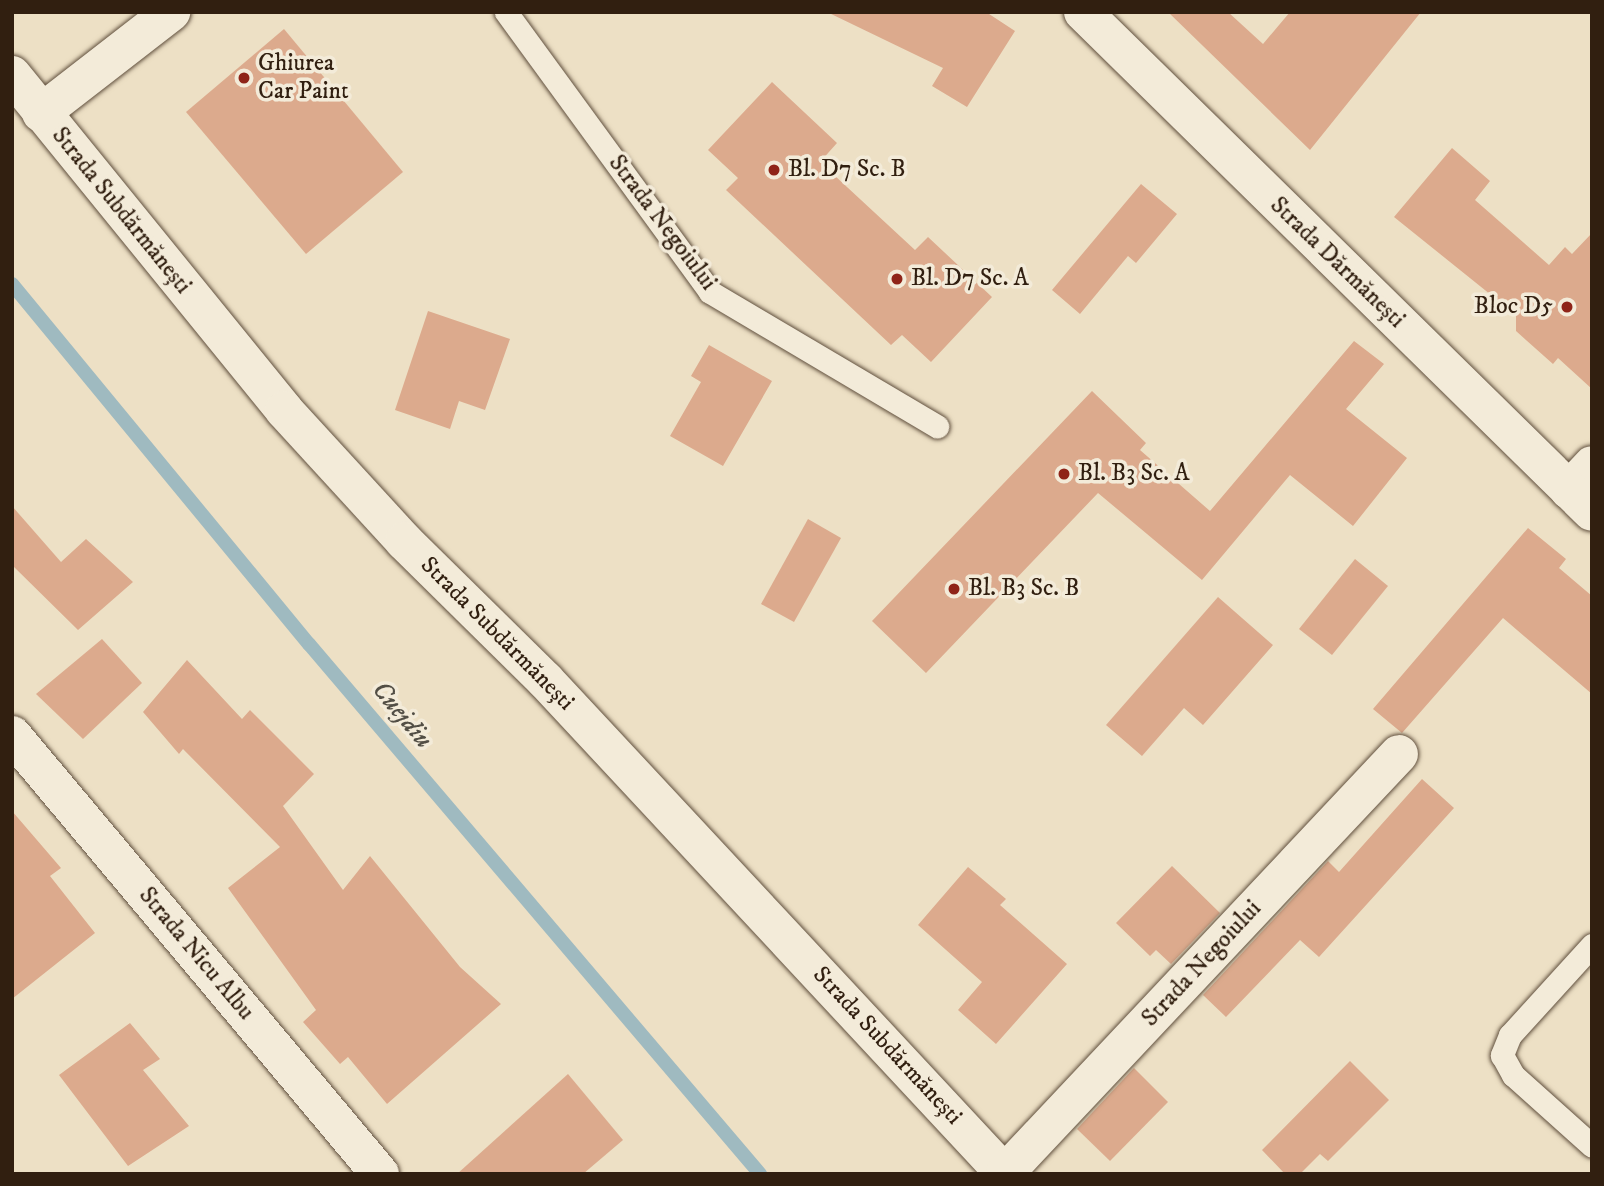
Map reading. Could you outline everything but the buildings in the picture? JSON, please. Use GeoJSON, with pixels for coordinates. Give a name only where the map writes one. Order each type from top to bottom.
{"type":"FeatureCollection","features":[{"type":"Feature","properties":{"kind":"street"},"geometry":{"type":"LineString","coordinates":[[41,113],[171,12]]}},
{"type":"Feature","properties":{"kind":"street","name":"Strada Dărmănești"},"geometry":{"type":"LineString","coordinates":[[1083,12],[1584,489]]}},
{"type":"Feature","properties":{"kind":"street","name":"Strada Subdărmănești"},"geometry":{"type":"LineString","coordinates":[[12,75],[284,410],[404,541],[545,680],[1005,1174]]}},
{"type":"Feature","properties":{"kind":"street","name":"Strada Nicu Albu"},"geometry":{"type":"LineString","coordinates":[[12,735],[380,1174]]}},
{"type":"Feature","properties":{"kind":"street","name":"Strada Negoiului"},"geometry":{"type":"LineString","coordinates":[[1005,1174],[1399,754]]}},
{"type":"Feature","properties":{"kind":"lane","name":"Strada Negoiului"},"geometry":{"type":"LineString","coordinates":[[506,12],[710,292],[937,426]]}},
{"type":"Feature","properties":{"kind":"lane"},"geometry":{"type":"LineString","coordinates":[[1592,945],[1510,1035],[1502,1055],[1513,1075],[1592,1146]]}},
{"type":"Feature","properties":{"kind":"waterway","name":"Cuejdiu"},"geometry":{"type":"LineString","coordinates":[[12,284],[309,644],[760,1174]]}},
{"type":"Feature","properties":{"kind":"place","name":"Ghiurea Car Paint"},"geometry":{"type":"Point","coordinates":[244,78]}},
{"type":"Feature","properties":{"kind":"place","name":"Bl. D7 Sc. B"},"geometry":{"type":"Point","coordinates":[774,170]}},
{"type":"Feature","properties":{"kind":"place","name":"Bl. D7 Sc. A"},"geometry":{"type":"Point","coordinates":[897,279]}},
{"type":"Feature","properties":{"kind":"place","name":"Bloc D5"},"geometry":{"type":"Point","coordinates":[1567,307]}},
{"type":"Feature","properties":{"kind":"place","name":"Bl. B3 Sc. A"},"geometry":{"type":"Point","coordinates":[1064,474]}},
{"type":"Feature","properties":{"kind":"place","name":"Bl. B3 Sc. B"},"geometry":{"type":"Point","coordinates":[954,589]}}]}
